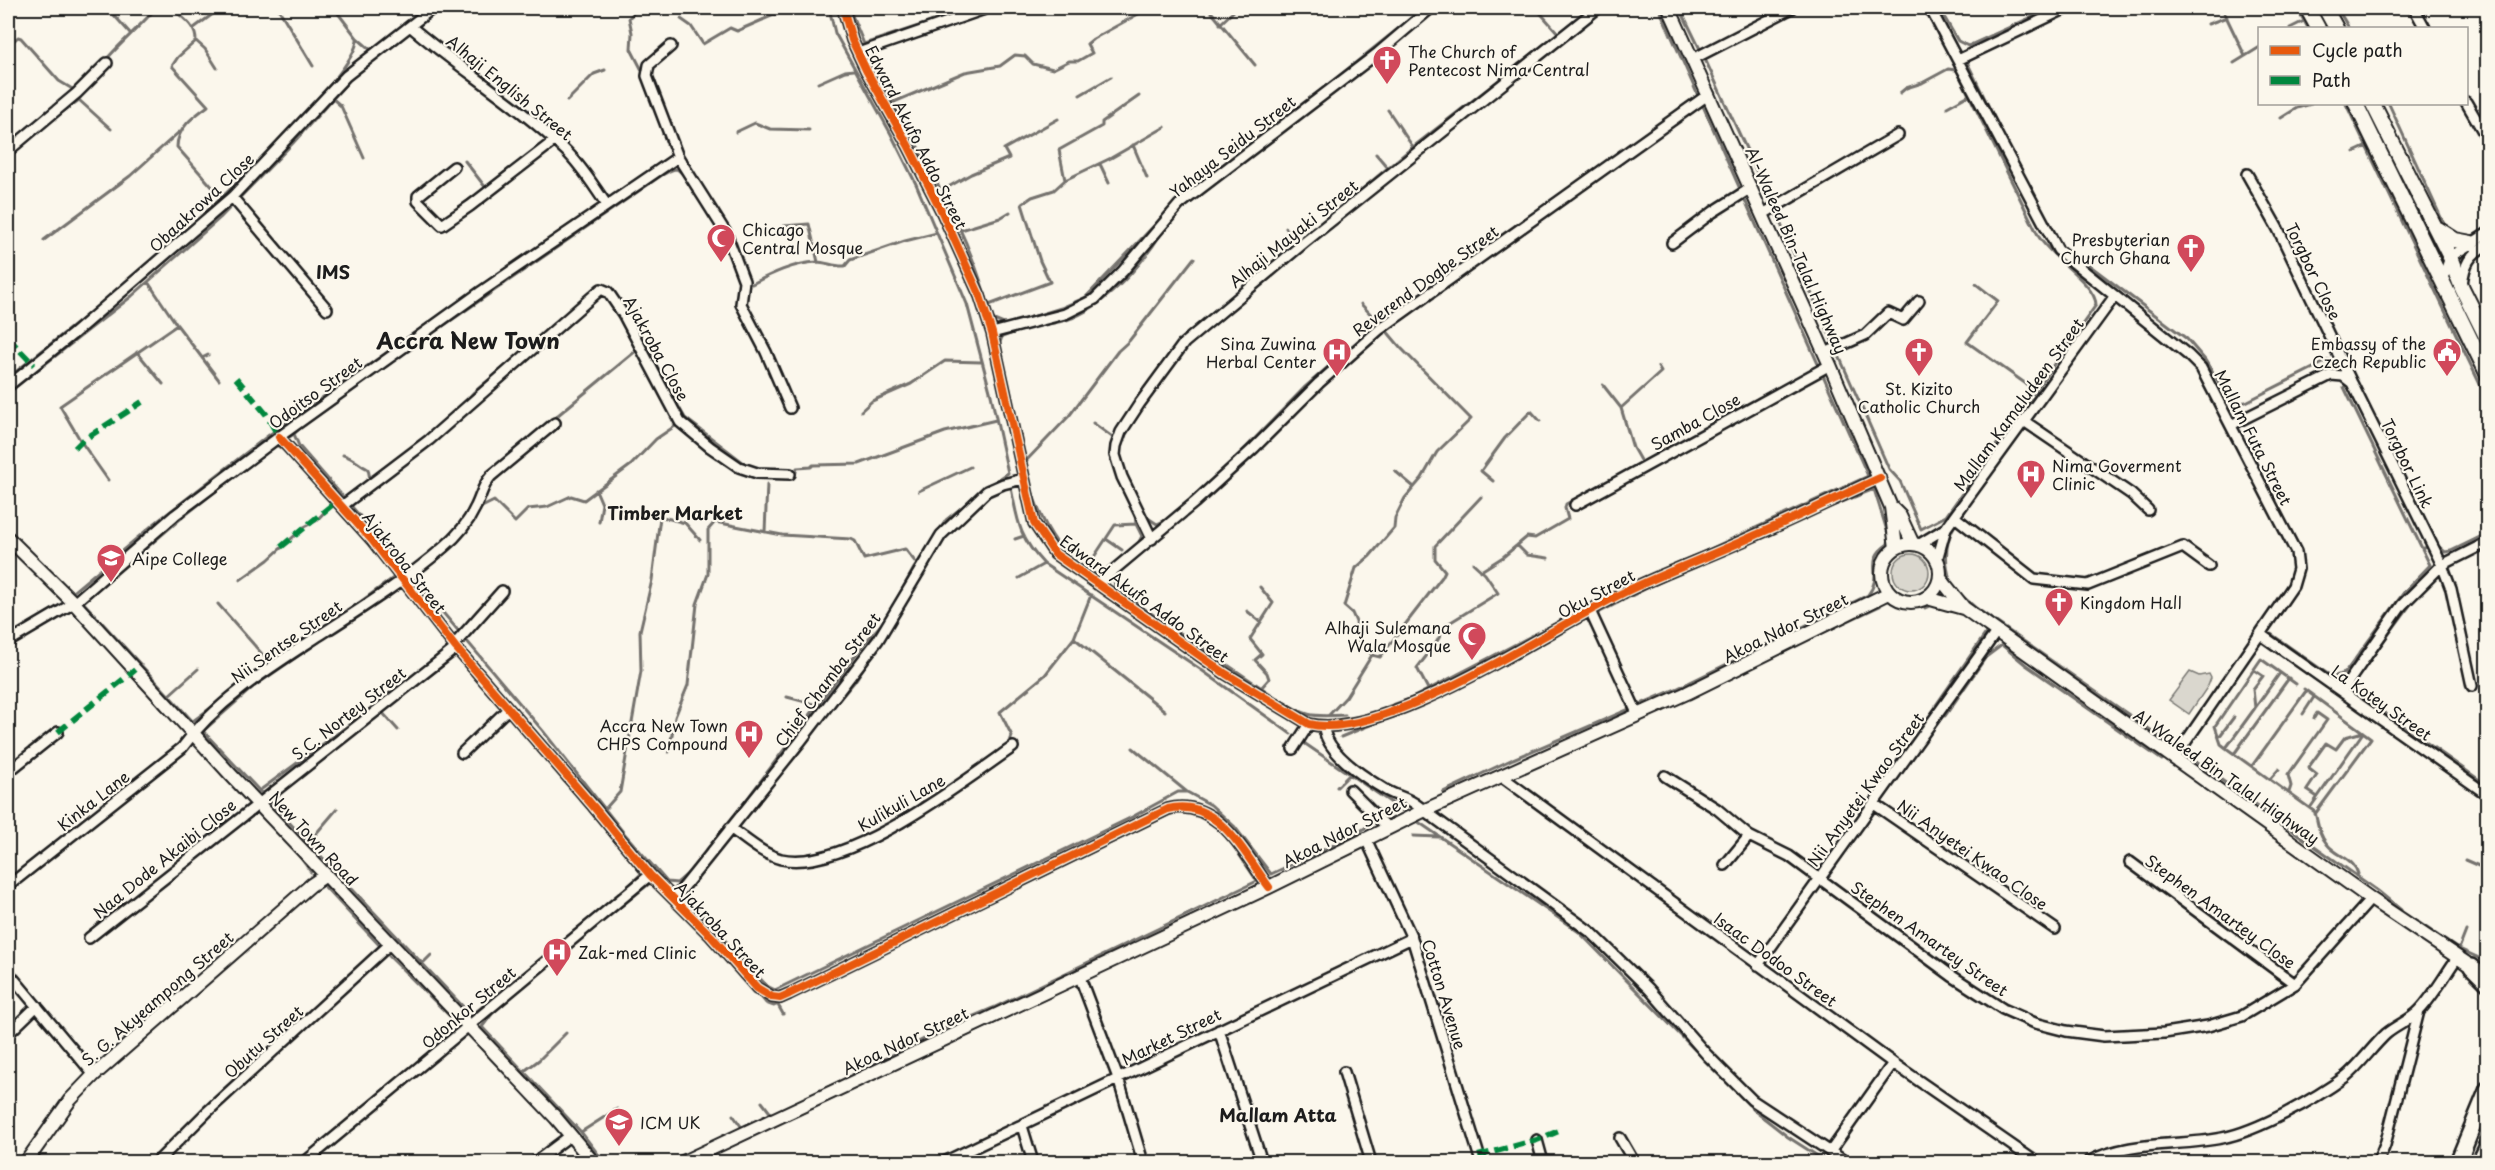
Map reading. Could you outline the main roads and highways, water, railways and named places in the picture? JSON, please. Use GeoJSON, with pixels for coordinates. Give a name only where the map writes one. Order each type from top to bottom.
{"type":"FeatureCollection","features":[{"type":"Feature","properties":{"kind":"main road"},"geometry":{"type":"LineString","coordinates":[[2307,8],[2317,27]]}},
{"type":"Feature","properties":{"kind":"main road"},"geometry":{"type":"LineString","coordinates":[[2325,8],[2335,27]]}},
{"type":"Feature","properties":{"kind":"main road"},"geometry":{"type":"LineString","coordinates":[[2356,105],[2487,375]]}},
{"type":"Feature","properties":{"kind":"main road"},"geometry":{"type":"LineString","coordinates":[[2374,105],[2436,227],[2487,340]]}},
{"type":"Feature","properties":{"kind":"main road"},"geometry":{"type":"LineString","coordinates":[[2436,227],[2455,240],[2471,243]]}},
{"type":"Feature","properties":{"kind":"main road"},"geometry":{"type":"LineString","coordinates":[[2472,967],[2487,983]]}},
{"type":"Feature","properties":{"kind":"main road"},"geometry":{"type":"LineString","coordinates":[[2458,1162],[2487,1089]]}},
{"type":"Feature","properties":{"kind":"main road"},"geometry":{"type":"LineString","coordinates":[[2480,1162],[2487,1146]]}},
{"type":"Feature","properties":{"kind":"waterway"},"geometry":{"type":"LineString","coordinates":[[111,8],[112,13],[130,33]]}},
{"type":"Feature","properties":{"kind":"waterway"},"geometry":{"type":"LineString","coordinates":[[104,62],[156,8]]}},
{"type":"Feature","properties":{"kind":"waterway"},"geometry":{"type":"LineString","coordinates":[[172,8],[191,26],[196,41],[178,57],[172,66],[208,106],[183,128],[177,147],[222,198]]}},
{"type":"Feature","properties":{"kind":"waterway"},"geometry":{"type":"LineString","coordinates":[[194,28],[221,8]]}},
{"type":"Feature","properties":{"kind":"waterway"},"geometry":{"type":"LineString","coordinates":[[278,8],[313,66]]}},
{"type":"Feature","properties":{"kind":"waterway"},"geometry":{"type":"LineString","coordinates":[[334,8],[357,38],[372,51],[375,49]]}},
{"type":"Feature","properties":{"kind":"waterway"},"geometry":{"type":"LineString","coordinates":[[638,8],[629,18],[632,33],[631,49],[644,74]]}},
{"type":"Feature","properties":{"kind":"waterway"},"geometry":{"type":"LineString","coordinates":[[681,19],[691,26],[703,44],[730,28],[737,31],[790,8]]}},
{"type":"Feature","properties":{"kind":"waterway"},"geometry":{"type":"LineString","coordinates":[[829,8],[835,33],[916,184],[967,304],[991,395],[1008,473]]}},
{"type":"Feature","properties":{"kind":"waterway"},"geometry":{"type":"LineString","coordinates":[[849,8],[864,44],[973,8]]}},
{"type":"Feature","properties":{"kind":"waterway"},"geometry":{"type":"LineString","coordinates":[[894,102],[965,72],[1000,66],[1015,55],[1025,56],[1033,64],[1053,69],[1069,61],[1078,61],[1092,53],[1087,44],[1093,39],[1149,8]]}},
{"type":"Feature","properties":{"kind":"waterway"},"geometry":{"type":"LineString","coordinates":[[1208,8],[1255,65]]}},
{"type":"Feature","properties":{"kind":"waterway"},"geometry":{"type":"LineString","coordinates":[[1220,24],[1237,8]]}},
{"type":"Feature","properties":{"kind":"waterway"},"geometry":{"type":"LineString","coordinates":[[1319,92],[1424,8]]}},
{"type":"Feature","properties":{"kind":"waterway"},"geometry":{"type":"LineString","coordinates":[[1536,8],[1558,33]]}},
{"type":"Feature","properties":{"kind":"waterway"},"geometry":{"type":"LineString","coordinates":[[1201,323],[1413,147],[1591,8]]}},
{"type":"Feature","properties":{"kind":"waterway"},"geometry":{"type":"LineString","coordinates":[[1596,15],[1607,8]]}},
{"type":"Feature","properties":{"kind":"waterway"},"geometry":{"type":"LineString","coordinates":[[1659,8],[1699,98],[1697,99]]}},
{"type":"Feature","properties":{"kind":"waterway"},"geometry":{"type":"LineString","coordinates":[[1680,8],[1700,49]]}},
{"type":"Feature","properties":{"kind":"waterway"},"geometry":{"type":"LineString","coordinates":[[1790,14],[1803,8]]}},
{"type":"Feature","properties":{"kind":"waterway"},"geometry":{"type":"LineString","coordinates":[[1939,8],[1958,41],[1968,46],[2052,8]]}},
{"type":"Feature","properties":{"kind":"waterway"},"geometry":{"type":"LineString","coordinates":[[2222,8],[2245,56]]}},
{"type":"Feature","properties":{"kind":"waterway"},"geometry":{"type":"LineString","coordinates":[[2297,8],[2307,27]]}},
{"type":"Feature","properties":{"kind":"waterway"},"geometry":{"type":"LineString","coordinates":[[2337,8],[2348,27]]}},
{"type":"Feature","properties":{"kind":"waterway"},"geometry":{"type":"LineString","coordinates":[[2208,24],[2227,17]]}},
{"type":"Feature","properties":{"kind":"waterway"},"geometry":{"type":"LineString","coordinates":[[2292,27],[2304,21]]}},
{"type":"Feature","properties":{"kind":"waterway"},"geometry":{"type":"LineString","coordinates":[[375,59],[412,30]]}},
{"type":"Feature","properties":{"kind":"waterway"},"geometry":{"type":"LineString","coordinates":[[1775,211],[1889,469],[1900,481],[1921,529],[1946,516],[2096,305],[2089,289],[2039,237],[1937,30]]}},
{"type":"Feature","properties":{"kind":"waterway"},"geometry":{"type":"LineString","coordinates":[[8,46],[18,37],[21,38],[59,81],[74,90]]}},
{"type":"Feature","properties":{"kind":"waterway"},"geometry":{"type":"LineString","coordinates":[[273,147],[336,78],[355,49],[357,38]]}},
{"type":"Feature","properties":{"kind":"waterway"},"geometry":{"type":"LineString","coordinates":[[196,41],[205,49],[217,68]]}},
{"type":"Feature","properties":{"kind":"waterway"},"geometry":{"type":"LineString","coordinates":[[1999,45],[1967,62],[2002,134]]}},
{"type":"Feature","properties":{"kind":"waterway"},"geometry":{"type":"LineString","coordinates":[[2234,63],[2258,48]]}},
{"type":"Feature","properties":{"kind":"waterway"},"geometry":{"type":"LineString","coordinates":[[874,51],[873,63],[939,186],[969,249],[991,316],[994,320],[1006,325]]}},
{"type":"Feature","properties":{"kind":"waterway"},"geometry":{"type":"LineString","coordinates":[[1704,57],[1772,205]]}},
{"type":"Feature","properties":{"kind":"waterway"},"geometry":{"type":"LineString","coordinates":[[1900,93],[1948,69],[1956,70]]}},
{"type":"Feature","properties":{"kind":"waterway"},"geometry":{"type":"LineString","coordinates":[[567,101],[594,74],[605,70]]}},
{"type":"Feature","properties":{"kind":"waterway"},"geometry":{"type":"LineString","coordinates":[[818,83],[845,71],[854,70]]}},
{"type":"Feature","properties":{"kind":"waterway"},"geometry":{"type":"LineString","coordinates":[[8,393],[132,296],[220,218],[293,143],[353,76]]}},
{"type":"Feature","properties":{"kind":"waterway"},"geometry":{"type":"LineString","coordinates":[[1080,95],[1111,77]]}},
{"type":"Feature","properties":{"kind":"waterway"},"geometry":{"type":"LineString","coordinates":[[57,116],[79,100],[84,90]]}},
{"type":"Feature","properties":{"kind":"waterway"},"geometry":{"type":"LineString","coordinates":[[1947,107],[1969,95]]}},
{"type":"Feature","properties":{"kind":"waterway"},"geometry":{"type":"LineString","coordinates":[[1065,180],[1059,150],[1102,126],[1102,122],[1139,96]]}},
{"type":"Feature","properties":{"kind":"waterway"},"geometry":{"type":"LineString","coordinates":[[8,144],[66,97]]}},
{"type":"Feature","properties":{"kind":"waterway"},"geometry":{"type":"LineString","coordinates":[[333,99],[341,106],[364,158]]}},
{"type":"Feature","properties":{"kind":"waterway"},"geometry":{"type":"LineString","coordinates":[[79,100],[111,129]]}},
{"type":"Feature","properties":{"kind":"waterway"},"geometry":{"type":"LineString","coordinates":[[2281,118],[2297,108],[2308,105]]}},
{"type":"Feature","properties":{"kind":"waterway"},"geometry":{"type":"LineString","coordinates":[[2346,105],[2488,401]]}},
{"type":"Feature","properties":{"kind":"waterway"},"geometry":{"type":"LineString","coordinates":[[2389,105],[2444,224]]}},
{"type":"Feature","properties":{"kind":"waterway"},"geometry":{"type":"LineString","coordinates":[[1684,561],[1868,476],[1703,106]]}},
{"type":"Feature","properties":{"kind":"waterway"},"geometry":{"type":"LineString","coordinates":[[1265,144],[1315,107]]}},
{"type":"Feature","properties":{"kind":"waterway"},"geometry":{"type":"LineString","coordinates":[[1224,470],[1304,388],[1375,326],[1681,109]]}},
{"type":"Feature","properties":{"kind":"waterway"},"geometry":{"type":"LineString","coordinates":[[1388,110],[1413,147]]}},
{"type":"Feature","properties":{"kind":"waterway"},"geometry":{"type":"LineString","coordinates":[[943,190],[971,174],[1009,158],[1004,149],[1058,119]]}},
{"type":"Feature","properties":{"kind":"waterway"},"geometry":{"type":"LineString","coordinates":[[736,132],[755,123],[770,129],[809,130]]}},
{"type":"Feature","properties":{"kind":"waterway"},"geometry":{"type":"LineString","coordinates":[[989,305],[1050,282],[1040,261],[1022,204],[1032,197],[1054,190],[1065,180],[1111,158],[1165,127]]}},
{"type":"Feature","properties":{"kind":"waterway"},"geometry":{"type":"LineString","coordinates":[[44,240],[130,176],[179,132]]}},
{"type":"Feature","properties":{"kind":"waterway"},"geometry":{"type":"LineString","coordinates":[[1013,323],[1061,308],[1086,297],[1186,192],[1267,132]]}},
{"type":"Feature","properties":{"kind":"waterway"},"geometry":{"type":"LineString","coordinates":[[1133,145],[1147,178]]}},
{"type":"Feature","properties":{"kind":"waterway"},"geometry":{"type":"LineString","coordinates":[[2354,152],[2367,146]]}},
{"type":"Feature","properties":{"kind":"waterway"},"geometry":{"type":"LineString","coordinates":[[205,214],[269,151]]}},
{"type":"Feature","properties":{"kind":"waterway"},"geometry":{"type":"LineString","coordinates":[[1376,154],[1388,168]]}},
{"type":"Feature","properties":{"kind":"waterway"},"geometry":{"type":"LineString","coordinates":[[459,207],[486,188],[465,161]]}},
{"type":"Feature","properties":{"kind":"waterway"},"geometry":{"type":"LineString","coordinates":[[1100,164],[1109,183]]}},
{"type":"Feature","properties":{"kind":"waterway"},"geometry":{"type":"LineString","coordinates":[[398,357],[669,171],[676,169],[679,171],[703,204]]}},
{"type":"Feature","properties":{"kind":"waterway"},"geometry":{"type":"LineString","coordinates":[[961,230],[1000,218],[1010,212]]}},
{"type":"Feature","properties":{"kind":"waterway"},"geometry":{"type":"LineString","coordinates":[[784,226],[809,224],[818,262]]}},
{"type":"Feature","properties":{"kind":"waterway"},"geometry":{"type":"LineString","coordinates":[[1286,228],[1296,242]]}},
{"type":"Feature","properties":{"kind":"waterway"},"geometry":{"type":"LineString","coordinates":[[253,229],[270,249]]}},
{"type":"Feature","properties":{"kind":"waterway"},"geometry":{"type":"LineString","coordinates":[[1036,326],[1068,320],[1099,302],[1136,268],[1164,229]]}},
{"type":"Feature","properties":{"kind":"waterway"},"geometry":{"type":"LineString","coordinates":[[752,284],[800,264],[817,262],[845,266],[850,260],[905,241],[937,233]]}},
{"type":"Feature","properties":{"kind":"waterway"},"geometry":{"type":"LineString","coordinates":[[489,281],[555,236]]}},
{"type":"Feature","properties":{"kind":"waterway"},"geometry":{"type":"LineString","coordinates":[[2059,244],[2066,252],[2081,259],[2187,339],[2205,360],[2232,404],[2246,402],[2329,360]]}},
{"type":"Feature","properties":{"kind":"waterway"},"geometry":{"type":"LineString","coordinates":[[1025,462],[1069,416],[1118,351],[1129,341],[1194,258]]}},
{"type":"Feature","properties":{"kind":"waterway"},"geometry":{"type":"LineString","coordinates":[[148,282],[177,325]]}},
{"type":"Feature","properties":{"kind":"waterway"},"geometry":{"type":"LineString","coordinates":[[1976,284],[1998,301],[1967,342],[2036,391]]}},
{"type":"Feature","properties":{"kind":"waterway"},"geometry":{"type":"LineString","coordinates":[[586,308],[599,297],[605,295],[607,298]]}},
{"type":"Feature","properties":{"kind":"waterway"},"geometry":{"type":"LineString","coordinates":[[74,591],[154,524],[269,435],[466,297]]}},
{"type":"Feature","properties":{"kind":"waterway"},"geometry":{"type":"LineString","coordinates":[[8,378],[107,299]]}},
{"type":"Feature","properties":{"kind":"waterway"},"geometry":{"type":"LineString","coordinates":[[1361,304],[1379,323]]}},
{"type":"Feature","properties":{"kind":"waterway"},"geometry":{"type":"LineString","coordinates":[[612,306],[623,323]]}},
{"type":"Feature","properties":{"kind":"waterway"},"geometry":{"type":"LineString","coordinates":[[554,335],[568,324]]}},
{"type":"Feature","properties":{"kind":"waterway"},"geometry":{"type":"LineString","coordinates":[[108,480],[60,406],[177,325],[219,380]]}},
{"type":"Feature","properties":{"kind":"waterway"},"geometry":{"type":"LineString","coordinates":[[1385,329],[1471,419],[1437,452],[1422,478],[1405,498],[1395,518],[1394,528],[1370,556],[1356,568],[1344,606],[1352,613],[1356,622],[1358,640],[1372,655],[1380,657],[1442,577],[1445,571],[1435,559],[1435,546],[1481,497]]}},
{"type":"Feature","properties":{"kind":"waterway"},"geometry":{"type":"LineString","coordinates":[[999,345],[1002,337],[1021,330]]}},
{"type":"Feature","properties":{"kind":"waterway"},"geometry":{"type":"LineString","coordinates":[[534,353],[550,340]]}},
{"type":"Feature","properties":{"kind":"waterway"},"geometry":{"type":"LineString","coordinates":[[454,414],[473,393],[526,349]]}},
{"type":"Feature","properties":{"kind":"waterway"},"geometry":{"type":"LineString","coordinates":[[552,420],[637,350]]}},
{"type":"Feature","properties":{"kind":"waterway"},"geometry":{"type":"LineString","coordinates":[[1159,370],[1173,351]]}},
{"type":"Feature","properties":{"kind":"waterway"},"geometry":{"type":"LineString","coordinates":[[137,352],[163,384]]}},
{"type":"Feature","properties":{"kind":"waterway"},"geometry":{"type":"LineString","coordinates":[[202,358],[208,355]]}},
{"type":"Feature","properties":{"kind":"waterway"},"geometry":{"type":"LineString","coordinates":[[861,411],[872,401],[911,384],[945,361],[981,362]]}},
{"type":"Feature","properties":{"kind":"waterway"},"geometry":{"type":"LineString","coordinates":[[1621,408],[1661,372],[1658,367]]}},
{"type":"Feature","properties":{"kind":"waterway"},"geometry":{"type":"LineString","coordinates":[[647,369],[658,389]]}},
{"type":"Feature","properties":{"kind":"waterway"},"geometry":{"type":"LineString","coordinates":[[660,374],[685,418],[748,466]]}},
{"type":"Feature","properties":{"kind":"waterway"},"geometry":{"type":"LineString","coordinates":[[1785,394],[1809,382]]}},
{"type":"Feature","properties":{"kind":"waterway"},"geometry":{"type":"LineString","coordinates":[[1603,385],[1621,408],[1633,448],[1641,462]]}},
{"type":"Feature","properties":{"kind":"waterway"},"geometry":{"type":"LineString","coordinates":[[2344,387],[2430,565]]}},
{"type":"Feature","properties":{"kind":"waterway"},"geometry":{"type":"LineString","coordinates":[[1010,393],[1024,461],[1037,505],[1058,545],[1074,562]]}},
{"type":"Feature","properties":{"kind":"waterway"},"geometry":{"type":"LineString","coordinates":[[1493,481],[1481,471],[1505,438],[1531,411],[1540,421]]}},
{"type":"Feature","properties":{"kind":"waterway"},"geometry":{"type":"LineString","coordinates":[[791,476],[795,475],[797,468],[813,465],[859,464],[945,432],[996,420]]}},
{"type":"Feature","properties":{"kind":"waterway"},"geometry":{"type":"LineString","coordinates":[[305,423],[294,434],[299,446],[543,731],[623,832],[667,882],[677,883],[692,870]]}},
{"type":"Feature","properties":{"kind":"waterway"},"geometry":{"type":"LineString","coordinates":[[1093,423],[1115,439]]}},
{"type":"Feature","properties":{"kind":"waterway"},"geometry":{"type":"LineString","coordinates":[[478,512],[482,507],[494,501],[515,522],[528,509],[547,507],[571,496],[584,500],[631,465],[656,439],[678,424]]}},
{"type":"Feature","properties":{"kind":"waterway"},"geometry":{"type":"LineString","coordinates":[[1123,438],[1130,426]]}},
{"type":"Feature","properties":{"kind":"waterway"},"geometry":{"type":"LineString","coordinates":[[263,454],[294,434]]}},
{"type":"Feature","properties":{"kind":"waterway"},"geometry":{"type":"LineString","coordinates":[[1481,571],[1503,557],[1527,537],[1535,538],[1568,519],[1566,504],[1694,435]]}},
{"type":"Feature","properties":{"kind":"waterway"},"geometry":{"type":"LineString","coordinates":[[278,446],[288,453]]}},
{"type":"Feature","properties":{"kind":"waterway"},"geometry":{"type":"LineString","coordinates":[[1961,516],[2005,454]]}},
{"type":"Feature","properties":{"kind":"waterway"},"geometry":{"type":"LineString","coordinates":[[343,455],[368,469],[370,479],[373,477]]}},
{"type":"Feature","properties":{"kind":"waterway"},"geometry":{"type":"LineString","coordinates":[[379,484],[416,456]]}},
{"type":"Feature","properties":{"kind":"waterway"},"geometry":{"type":"LineString","coordinates":[[919,491],[970,467]]}},
{"type":"Feature","properties":{"kind":"waterway"},"geometry":{"type":"LineString","coordinates":[[197,726],[83,602],[179,520],[244,469]]}},
{"type":"Feature","properties":{"kind":"waterway"},"geometry":{"type":"LineString","coordinates":[[1395,471],[1414,487]]}},
{"type":"Feature","properties":{"kind":"waterway"},"geometry":{"type":"LineString","coordinates":[[987,487],[1008,473]]}},
{"type":"Feature","properties":{"kind":"waterway"},"geometry":{"type":"LineString","coordinates":[[1010,483],[1023,535],[1044,564],[1200,669],[1291,734]]}},
{"type":"Feature","properties":{"kind":"waterway"},"geometry":{"type":"LineString","coordinates":[[765,532],[767,484]]}},
{"type":"Feature","properties":{"kind":"waterway"},"geometry":{"type":"LineString","coordinates":[[1443,792],[1513,759],[1676,689],[1868,595],[1875,580],[1876,556],[1888,544],[1889,537],[1874,489],[1817,512]]}},
{"type":"Feature","properties":{"kind":"waterway"},"geometry":{"type":"LineString","coordinates":[[596,490],[602,504],[599,522]]}},
{"type":"Feature","properties":{"kind":"waterway"},"geometry":{"type":"LineString","coordinates":[[1185,516],[1214,491]]}},
{"type":"Feature","properties":{"kind":"waterway"},"geometry":{"type":"LineString","coordinates":[[1588,503],[1601,496]]}},
{"type":"Feature","properties":{"kind":"waterway"},"geometry":{"type":"LineString","coordinates":[[889,613],[914,568],[946,520],[975,497]]}},
{"type":"Feature","properties":{"kind":"waterway"},"geometry":{"type":"LineString","coordinates":[[240,580],[268,560],[304,527],[316,521],[333,503]]}},
{"type":"Feature","properties":{"kind":"waterway"},"geometry":{"type":"LineString","coordinates":[[644,512],[685,523],[700,540]]}},
{"type":"Feature","properties":{"kind":"waterway"},"geometry":{"type":"LineString","coordinates":[[1135,514],[1136,524],[1142,536],[1138,544]]}},
{"type":"Feature","properties":{"kind":"waterway"},"geometry":{"type":"LineString","coordinates":[[1145,516],[1157,524],[1170,518]]}},
{"type":"Feature","properties":{"kind":"waterway"},"geometry":{"type":"LineString","coordinates":[[605,809],[620,792],[641,671],[640,631],[652,580],[660,517]]}},
{"type":"Feature","properties":{"kind":"waterway"},"geometry":{"type":"LineString","coordinates":[[669,752],[675,717],[688,685],[697,604],[708,574],[708,530],[715,522],[782,535],[851,539],[855,541],[864,559],[905,549],[917,564]]}},
{"type":"Feature","properties":{"kind":"waterway"},"geometry":{"type":"LineString","coordinates":[[1951,583],[1947,567],[1947,552],[1956,523]]}},
{"type":"Feature","properties":{"kind":"waterway"},"geometry":{"type":"LineString","coordinates":[[1092,560],[1115,525],[1136,524]]}},
{"type":"Feature","properties":{"kind":"waterway"},"geometry":{"type":"LineString","coordinates":[[1170,528],[1114,577],[1115,589],[1288,705],[1310,714],[1345,715]]}},
{"type":"Feature","properties":{"kind":"waterway"},"geometry":{"type":"LineString","coordinates":[[2424,548],[2437,545],[2445,552],[2451,551],[2488,533]]}},
{"type":"Feature","properties":{"kind":"waterway"},"geometry":{"type":"LineString","coordinates":[[1015,539],[1024,536]]}},
{"type":"Feature","properties":{"kind":"waterway"},"geometry":{"type":"LineString","coordinates":[[1106,539],[1122,550]]}},
{"type":"Feature","properties":{"kind":"waterway"},"geometry":{"type":"LineString","coordinates":[[1517,545],[1527,555],[1548,558]]}},
{"type":"Feature","properties":{"kind":"waterway"},"geometry":{"type":"LineString","coordinates":[[1561,632],[1706,561]]}},
{"type":"Feature","properties":{"kind":"waterway"},"geometry":{"type":"LineString","coordinates":[[1428,689],[1417,668],[1435,645],[1446,625],[1498,593],[1485,574],[1473,563]]}},
{"type":"Feature","properties":{"kind":"waterway"},"geometry":{"type":"LineString","coordinates":[[1019,578],[1044,564]]}},
{"type":"Feature","properties":{"kind":"waterway"},"geometry":{"type":"LineString","coordinates":[[2271,634],[2332,677],[2345,673],[2405,591],[2430,565]]}},
{"type":"Feature","properties":{"kind":"waterway"},"geometry":{"type":"LineString","coordinates":[[1085,570],[1098,575],[1104,573]]}},
{"type":"Feature","properties":{"kind":"waterway"},"geometry":{"type":"LineString","coordinates":[[2432,581],[2439,575]]}},
{"type":"Feature","properties":{"kind":"waterway"},"geometry":{"type":"LineString","coordinates":[[341,616],[396,576]]}},
{"type":"Feature","properties":{"kind":"waterway"},"geometry":{"type":"LineString","coordinates":[[1260,587],[1273,603],[1250,639],[1262,654],[1255,660],[1267,673],[1269,679],[1261,688]]}},
{"type":"Feature","properties":{"kind":"waterway"},"geometry":{"type":"LineString","coordinates":[[1959,593],[1976,608],[2172,745]]}},
{"type":"Feature","properties":{"kind":"waterway"},"geometry":{"type":"LineString","coordinates":[[1009,745],[1012,736],[1000,712],[1045,675],[1074,638],[1091,595]]}},
{"type":"Feature","properties":{"kind":"waterway"},"geometry":{"type":"LineString","coordinates":[[2416,597],[2357,677],[2356,693],[2488,786]]}},
{"type":"Feature","properties":{"kind":"waterway"},"geometry":{"type":"LineString","coordinates":[[1387,707],[1412,698],[1597,602]]}},
{"type":"Feature","properties":{"kind":"waterway"},"geometry":{"type":"LineString","coordinates":[[218,604],[270,663]]}},
{"type":"Feature","properties":{"kind":"waterway"},"geometry":{"type":"LineString","coordinates":[[1925,608],[1934,604]]}},
{"type":"Feature","properties":{"kind":"waterway"},"geometry":{"type":"LineString","coordinates":[[1801,643],[1880,606]]}},
{"type":"Feature","properties":{"kind":"waterway"},"geometry":{"type":"LineString","coordinates":[[1247,611],[1261,622]]}},
{"type":"Feature","properties":{"kind":"waterway"},"geometry":{"type":"LineString","coordinates":[[823,719],[855,681],[896,618]]}},
{"type":"Feature","properties":{"kind":"waterway"},"geometry":{"type":"LineString","coordinates":[[717,839],[862,646],[886,619]]}},
{"type":"Feature","properties":{"kind":"waterway"},"geometry":{"type":"LineString","coordinates":[[82,620],[162,709]]}},
{"type":"Feature","properties":{"kind":"waterway"},"geometry":{"type":"LineString","coordinates":[[1936,705],[1986,633],[1984,629]]}},
{"type":"Feature","properties":{"kind":"waterway"},"geometry":{"type":"LineString","coordinates":[[203,731],[253,687],[330,634]]}},
{"type":"Feature","properties":{"kind":"waterway"},"geometry":{"type":"LineString","coordinates":[[1074,638],[1165,711]]}},
{"type":"Feature","properties":{"kind":"waterway"},"geometry":{"type":"LineString","coordinates":[[412,677],[451,645]]}},
{"type":"Feature","properties":{"kind":"waterway"},"geometry":{"type":"LineString","coordinates":[[1945,716],[1986,657],[2002,645],[2026,665],[2162,760]]}},
{"type":"Feature","properties":{"kind":"waterway"},"geometry":{"type":"LineString","coordinates":[[368,723],[458,654]]}},
{"type":"Feature","properties":{"kind":"waterway"},"geometry":{"type":"LineString","coordinates":[[1329,715],[1346,697],[1372,655]]}},
{"type":"Feature","properties":{"kind":"waterway"},"geometry":{"type":"LineString","coordinates":[[2296,684],[2261,659],[2215,726],[2221,744],[2315,812],[2324,841],[2349,860],[2356,868],[2358,874],[2356,876]]}},
{"type":"Feature","properties":{"kind":"waterway"},"geometry":{"type":"LineString","coordinates":[[169,695],[198,669]]}},
{"type":"Feature","properties":{"kind":"waterway"},"geometry":{"type":"LineString","coordinates":[[2226,748],[2255,708],[2253,689],[2263,676],[2254,670]]}},
{"type":"Feature","properties":{"kind":"waterway"},"geometry":{"type":"LineString","coordinates":[[2255,708],[2280,673]]}},
{"type":"Feature","properties":{"kind":"waterway"},"geometry":{"type":"LineString","coordinates":[[2234,754],[2289,678]]}},
{"type":"Feature","properties":{"kind":"waterway"},"geometry":{"type":"LineString","coordinates":[[2304,689],[2371,738],[2315,814]]}},
{"type":"Feature","properties":{"kind":"waterway"},"geometry":{"type":"LineString","coordinates":[[2252,766],[2306,691]]}},
{"type":"Feature","properties":{"kind":"waterway"},"geometry":{"type":"LineString","coordinates":[[787,697],[817,705]]}},
{"type":"Feature","properties":{"kind":"waterway"},"geometry":{"type":"LineString","coordinates":[[2303,714],[2314,697]]}},
{"type":"Feature","properties":{"kind":"waterway"},"geometry":{"type":"LineString","coordinates":[[193,721],[220,701]]}},
{"type":"Feature","properties":{"kind":"waterway"},"geometry":{"type":"LineString","coordinates":[[259,791],[379,703]]}},
{"type":"Feature","properties":{"kind":"waterway"},"geometry":{"type":"LineString","coordinates":[[1341,737],[1411,708]]}},
{"type":"Feature","properties":{"kind":"waterway"},"geometry":{"type":"LineString","coordinates":[[382,712],[398,730]]}},
{"type":"Feature","properties":{"kind":"waterway"},"geometry":{"type":"LineString","coordinates":[[2289,792],[2291,786],[2288,775],[2327,720],[2317,713],[2314,718]]}},
{"type":"Feature","properties":{"kind":"waterway"},"geometry":{"type":"LineString","coordinates":[[1564,754],[1654,714]]}},
{"type":"Feature","properties":{"kind":"waterway"},"geometry":{"type":"LineString","coordinates":[[2219,737],[2234,717]]}},
{"type":"Feature","properties":{"kind":"waterway"},"geometry":{"type":"LineString","coordinates":[[202,730],[470,1014],[477,1011],[621,893],[642,873]]}},
{"type":"Feature","properties":{"kind":"waterway"},"geometry":{"type":"LineString","coordinates":[[2316,796],[2307,790],[2317,775],[2308,768],[2326,743],[2336,749],[2345,737],[2363,732]]}},
{"type":"Feature","properties":{"kind":"waterway"},"geometry":{"type":"LineString","coordinates":[[2310,808],[2362,734]]}},
{"type":"Feature","properties":{"kind":"waterway"},"geometry":{"type":"LineString","coordinates":[[1304,743],[1409,815]]}},
{"type":"Feature","properties":{"kind":"waterway"},"geometry":{"type":"LineString","coordinates":[[1133,748],[1187,792],[1211,805],[1234,826],[1271,874],[1355,835],[1372,823]]}},
{"type":"Feature","properties":{"kind":"waterway"},"geometry":{"type":"LineString","coordinates":[[2189,757],[2378,891],[2401,910]]}},
{"type":"Feature","properties":{"kind":"waterway"},"geometry":{"type":"LineString","coordinates":[[2270,779],[2279,769]]}},
{"type":"Feature","properties":{"kind":"waterway"},"geometry":{"type":"LineString","coordinates":[[1337,787],[1350,774]]}},
{"type":"Feature","properties":{"kind":"waterway"},"geometry":{"type":"LineString","coordinates":[[1433,814],[1493,786]]}},
{"type":"Feature","properties":{"kind":"waterway"},"geometry":{"type":"LineString","coordinates":[[687,899],[767,986],[775,990],[1132,817],[1178,792],[1187,792]]}},
{"type":"Feature","properties":{"kind":"waterway"},"geometry":{"type":"LineString","coordinates":[[580,798],[642,873],[689,921]]}},
{"type":"Feature","properties":{"kind":"waterway"},"geometry":{"type":"LineString","coordinates":[[913,811],[922,802],[929,800]]}},
{"type":"Feature","properties":{"kind":"waterway"},"geometry":{"type":"LineString","coordinates":[[308,843],[337,809]]}},
{"type":"Feature","properties":{"kind":"waterway"},"geometry":{"type":"LineString","coordinates":[[927,932],[1175,812]]}},
{"type":"Feature","properties":{"kind":"waterway"},"geometry":{"type":"LineString","coordinates":[[1414,819],[1579,932],[1756,1112],[1788,1137],[1827,1162]]}},
{"type":"Feature","properties":{"kind":"waterway"},"geometry":{"type":"LineString","coordinates":[[888,834],[904,827],[907,822]]}},
{"type":"Feature","properties":{"kind":"waterway"},"geometry":{"type":"LineString","coordinates":[[1413,836],[1439,837]]}},
{"type":"Feature","properties":{"kind":"waterway"},"geometry":{"type":"LineString","coordinates":[[792,1105],[948,1027],[993,1008],[1257,881],[1228,838]]}},
{"type":"Feature","properties":{"kind":"waterway"},"geometry":{"type":"LineString","coordinates":[[1342,858],[1361,849]]}},
{"type":"Feature","properties":{"kind":"waterway"},"geometry":{"type":"LineString","coordinates":[[298,854],[311,872]]}},
{"type":"Feature","properties":{"kind":"waterway"},"geometry":{"type":"LineString","coordinates":[[2465,860],[2488,870]]}},
{"type":"Feature","properties":{"kind":"waterway"},"geometry":{"type":"LineString","coordinates":[[537,974],[650,883]]}},
{"type":"Feature","properties":{"kind":"waterway"},"geometry":{"type":"LineString","coordinates":[[325,887],[381,947]]}},
{"type":"Feature","properties":{"kind":"waterway"},"geometry":{"type":"LineString","coordinates":[[2482,891],[2488,893]]}},
{"type":"Feature","properties":{"kind":"waterway"},"geometry":{"type":"LineString","coordinates":[[2418,922],[2455,947],[2488,962]]}},
{"type":"Feature","properties":{"kind":"waterway"},"geometry":{"type":"LineString","coordinates":[[2459,949],[2466,931]]}},
{"type":"Feature","properties":{"kind":"waterway"},"geometry":{"type":"LineString","coordinates":[[422,964],[431,955]]}},
{"type":"Feature","properties":{"kind":"waterway"},"geometry":{"type":"LineString","coordinates":[[389,956],[475,1041]]}},
{"type":"Feature","properties":{"kind":"waterway"},"geometry":{"type":"LineString","coordinates":[[758,993],[766,1003],[774,1006],[867,961]]}},
{"type":"Feature","properties":{"kind":"waterway"},"geometry":{"type":"LineString","coordinates":[[525,984],[492,1014],[482,1027],[581,1132],[604,1162]]}},
{"type":"Feature","properties":{"kind":"waterway"},"geometry":{"type":"LineString","coordinates":[[697,1162],[1077,984]]}},
{"type":"Feature","properties":{"kind":"waterway"},"geometry":{"type":"LineString","coordinates":[[778,1005],[783,1014]]}},
{"type":"Feature","properties":{"kind":"waterway"},"geometry":{"type":"LineString","coordinates":[[523,1072],[539,1060],[566,1033]]}},
{"type":"Feature","properties":{"kind":"waterway"},"geometry":{"type":"LineString","coordinates":[[502,1069],[534,1104]]}},
{"type":"Feature","properties":{"kind":"waterway"},"geometry":{"type":"LineString","coordinates":[[762,1102],[772,1115]]}},
{"type":"Feature","properties":{"kind":"waterway"},"geometry":{"type":"LineString","coordinates":[[581,1132],[617,1109]]}},
{"type":"Feature","properties":{"kind":"waterway"},"geometry":{"type":"LineString","coordinates":[[733,1115],[743,1129]]}},
{"type":"Feature","properties":{"kind":"waterway"},"geometry":{"type":"LineString","coordinates":[[672,1162],[680,1158]]}},
{"type":"Feature","properties":{"kind":"place","name":"The Church of Pentecost Nima Central"},"geometry":{"type":"Point","coordinates":[1387,86]}},
{"type":"Feature","properties":{"kind":"place","name":"Chicago Central Mosque"},"geometry":{"type":"Point","coordinates":[721,264]}},
{"type":"Feature","properties":{"kind":"place","name":"Presbyterian Church Ghana"},"geometry":{"type":"Point","coordinates":[2191,274]}},
{"type":"Feature","properties":{"kind":"place","name":"Sina Zuwina Herbal Center"},"geometry":{"type":"Point","coordinates":[1337,378]}},
{"type":"Feature","properties":{"kind":"place","name":"St. Kizito Catholic Church"},"geometry":{"type":"Point","coordinates":[1919,378]}},
{"type":"Feature","properties":{"kind":"place","name":"Embassy of the Czech Republic"},"geometry":{"type":"Point","coordinates":[2447,378]}},
{"type":"Feature","properties":{"kind":"place","name":"Nima Goverment Clinic"},"geometry":{"type":"Point","coordinates":[2031,500]}},
{"type":"Feature","properties":{"kind":"place","name":"Aipe College"},"geometry":{"type":"Point","coordinates":[111,584]}},
{"type":"Feature","properties":{"kind":"place","name":"Kingdom Hall"},"geometry":{"type":"Point","coordinates":[2059,628]}},
{"type":"Feature","properties":{"kind":"place","name":"Alhaji Sulemana Wala Mosque"},"geometry":{"type":"Point","coordinates":[1472,662]}},
{"type":"Feature","properties":{"kind":"place","name":"Accra New Town CHPS Compound"},"geometry":{"type":"Point","coordinates":[749,760]}},
{"type":"Feature","properties":{"kind":"place","name":"Zak-med Clinic"},"geometry":{"type":"Point","coordinates":[557,978]}},
{"type":"Feature","properties":{"kind":"place","name":"ICM UK"},"geometry":{"type":"Point","coordinates":[619,1148]}},
{"type":"Feature","properties":{"kind":"district","name":"IMS"},"geometry":{"type":"Point","coordinates":[333,271]}},
{"type":"Feature","properties":{"kind":"district","name":"Accra New Town"},"geometry":{"type":"Point","coordinates":[468,339]}},
{"type":"Feature","properties":{"kind":"district","name":"Timber Market"},"geometry":{"type":"Point","coordinates":[675,512]}},
{"type":"Feature","properties":{"kind":"district","name":"Mallam Atta"},"geometry":{"type":"Point","coordinates":[1278,1114]}}]}
